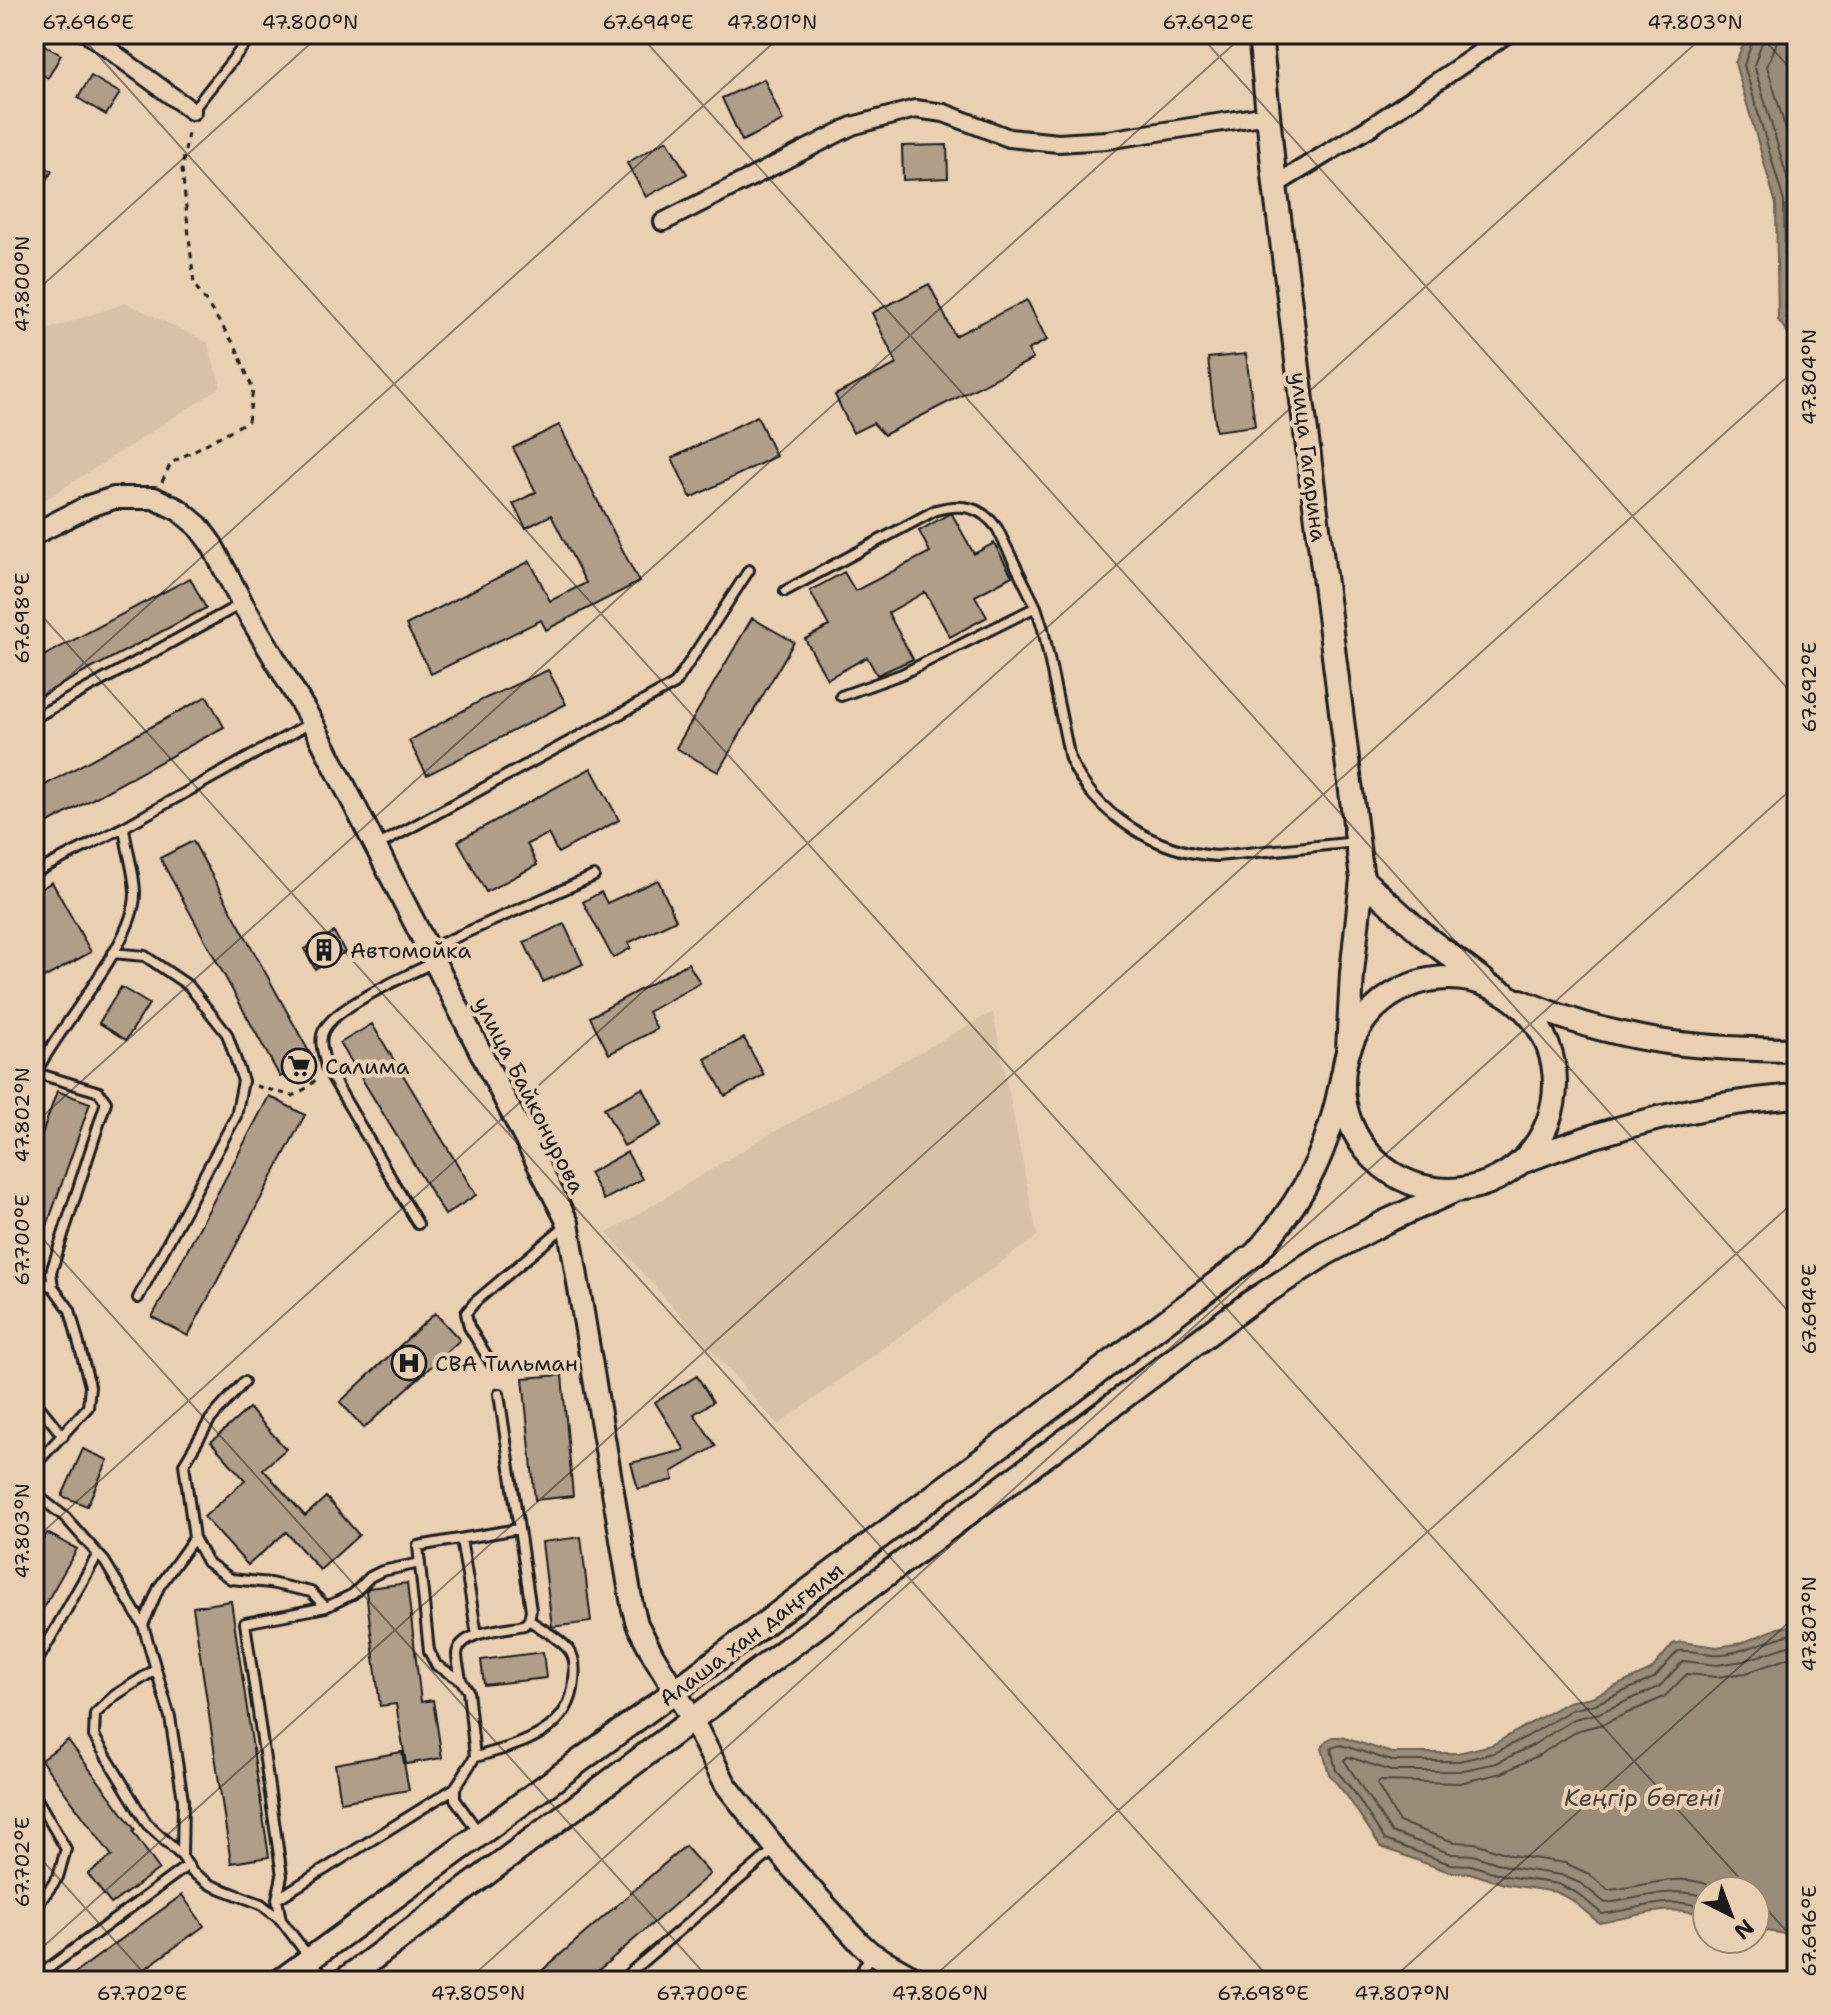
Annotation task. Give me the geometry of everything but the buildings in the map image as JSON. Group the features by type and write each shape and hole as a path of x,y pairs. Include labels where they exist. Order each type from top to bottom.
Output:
{"main road":[{"name":"улица Гагарина","path":"1260,34 1275,185 1362,879 1348,1050"},
{"path":"1362,879 1427,938 1522,1008 1537,1025 1548,1046 1555,1074 1554,1100 1546,1128 1530,1153 1516,1165"},
{"path":"1797,1050 1651,1041 1584,1025 1466,980 1446,978 1421,982 1399,991 1378,1006 1360,1026 1348,1050 1343,1074 1344,1102 1351,1127 1364,1149 1382,1168 1406,1182 1429,1189 1454,1191 1488,1181 1516,1165 1620,1127 1739,1101 1797,1096"},
{"name":"Алаша хан даңғылы","path":"280,1981 675,1691 1255,1254 1283,1221 1327,1144 1343,1074"},
{"name":"Алаша хан даңғылы","path":"343,1981 1248,1304 1325,1254 1385,1222 1454,1191"}],"street":[{"path":"88,34 192,111"},
{"path":"1275,185 1372,126 1507,34"},
{"path":"663,222 852,126 915,109 944,113 1009,138 1058,143 1107,140 1268,115"},
{"path":"34,534 89,506 114,498 154,498"},
{"name":"улица Байконурова","path":"154,498 179,510 198,526 212,545 242,603 312,722 568,1223 632,1605 637,1624 653,1655 692,1719 726,1785 776,1848 871,1953 921,1981"}],"lane":[{"path":"192,111 253,34"},
{"path":"785,591 936,510 970,507 990,518 1036,607 1070,759 1091,796 1120,821 1160,842 1199,855 1217,856 1358,842"},
{"path":"376,847 675,684 749,570"},
{"path":"34,718 242,603"},
{"path":"841,696 902,674 1036,607"},
{"path":"34,873 124,827 312,722"},
{"path":"34,1466 88,1407 90,1386 70,1310 53,1287 51,1272 106,1102 99,1092 35,1074 129,924 135,892 124,827"},
{"path":"418,1224 326,1067 321,1040 324,1030 336,1014 432,956 594,876"},
{"path":"113,953 145,956 189,986 227,1034 243,1081 236,1116 138,1298"},
{"path":"491,1363 469,1327 466,1313 568,1223"},
{"path":"34,1279 53,1287"},
{"path":"244,1382 210,1420 184,1464 194,1538 207,1562 231,1579 311,1592 326,1607"},
{"path":"277,1899 455,1788 475,1757 468,1691 461,1680 457,1653 460,1646 477,1635 524,1625 529,1620 531,1610 499,1394"},
{"path":"34,1400 63,1436"},
{"path":"34,1493 65,1517 98,1554 143,1625 170,1717 183,1800 182,1856"},
{"path":"461,1680 436,1665 429,1651 418,1546 518,1529"},
{"path":"143,1625 159,1587 194,1538"},
{"path":"461,1539 477,1635"},
{"path":"34,1667 98,1554"},
{"path":"281,1920 277,1899 282,1876 245,1623 326,1607 353,1594 370,1577 382,1571 420,1563"},
{"path":"475,1757 522,1744 550,1729 569,1705 574,1665 569,1650 529,1620"},
{"path":"155,1670 114,1696 95,1714 94,1736 147,1824 182,1856 192,1872 211,1885 261,1904 281,1920 327,1981"},
{"path":"455,1788 455,1799 480,1834"},
{"path":"34,1794 66,1849 58,1877 34,1910"},
{"path":"620,1981 776,1848"},
{"path":"34,1979 188,1865"},
{"path":"856,1981 871,1953"}],"path":[{"path":"154,498 171,463 248,421 253,390 236,347 194,284 182,169 192,111"},
{"path":"243,1081 293,1096 310,1086 326,1067"}],"shaded area":[{"path":"126,303 207,342 221,387 34,507 34,334"},
{"path":"993,1012 1037,1236 778,1425 607,1233 766,1136"}],"water":[{"path":"1748,34 1797,34 1797,345 1778,320 1776,204 1735,63"},
{"name":"Кеңгір бөгені","path":"1797,1625 1797,1936 1771,1932 1771,1875 1691,1875 1691,1912 1641,1914 1599,1923 1572,1900 1556,1892 1504,1884 1470,1873 1449,1872 1381,1847 1329,1774 1322,1748 1333,1737 1392,1753 1458,1753 1492,1745 1568,1702 1592,1697 1651,1670 1673,1644 1682,1642 1717,1647 1742,1643 1778,1628"}],"place":[{"name":"Автомойка","path":"324,950"},
{"name":"Салима","path":"299,1066"},
{"name":"СВА Тильман","path":"409,1363"}]}
